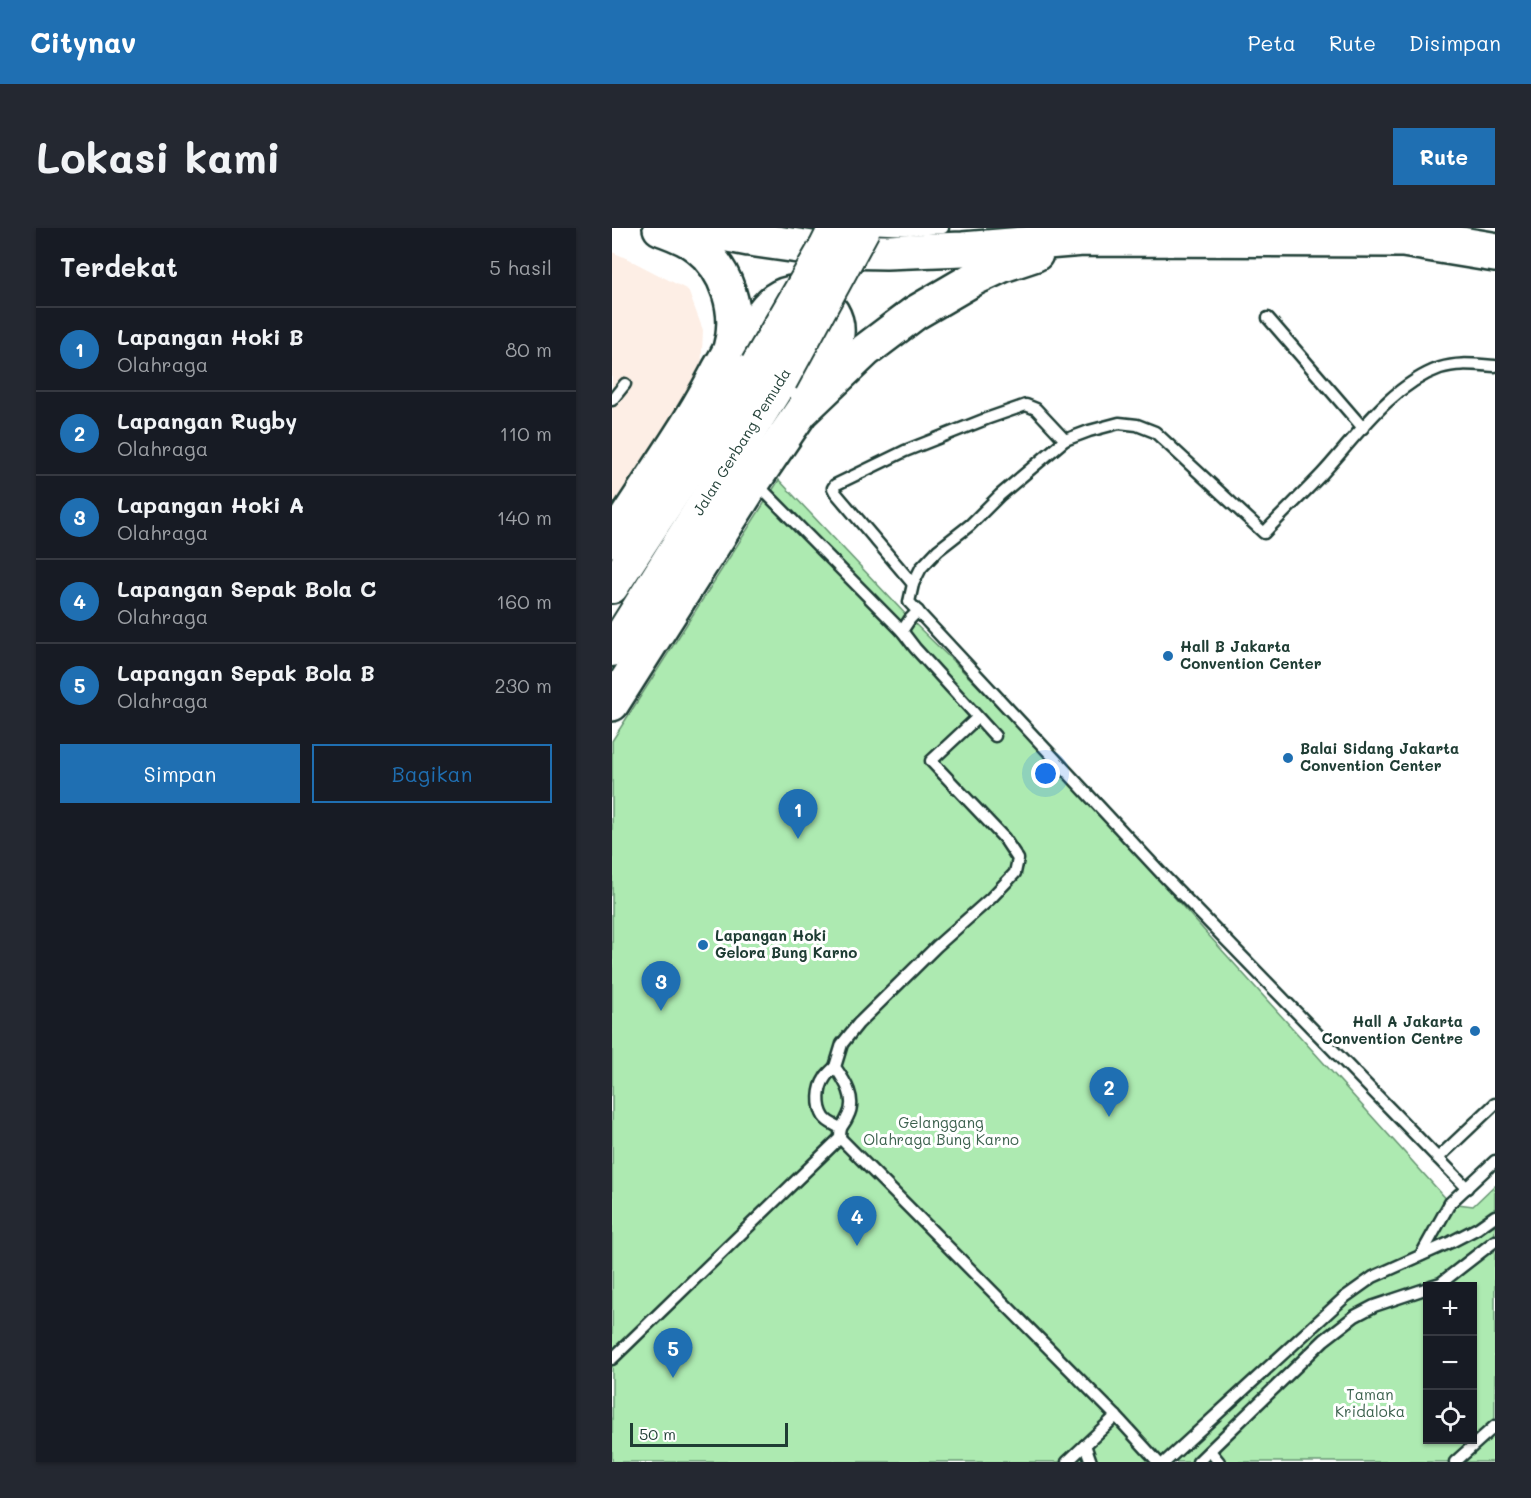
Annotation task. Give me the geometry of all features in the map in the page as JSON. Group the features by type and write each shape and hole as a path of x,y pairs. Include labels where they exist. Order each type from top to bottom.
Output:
{"highway":[{"path":"612,540 700,405 729,351 734,324 731,297 726,282 709,256 684,237 660,228"},
{"path":"692,228 834,251 886,252 963,249 1083,239 1403,240 1495,255"},
{"path":"612,704 754,481 801,412 866,350 915,313 975,278 1003,265 1083,239"},
{"path":"700,405 716,391 755,326 774,302 792,293 813,296 828,307 833,315 837,334 826,359 785,425 778,444"}],"main road":[{"name":"Jalan Gerbang Pemuda","path":"612,650 769,373 835,228"},
{"name":"Jalan Gerbang Pemuda","path":"612,587 769,373 864,228"}],"lane":[{"path":"848,228 910,230 943,228"},
{"path":"1436,228 1495,238"},
{"path":"1268,318 1363,428"},
{"path":"1467,1188 1161,873 909,602 913,584 921,568 938,550 970,525 1000,495 1065,440 1119,423 1137,425 1155,432 1264,533 1396,393 1442,367 1459,364 1495,366"},
{"path":"612,400 625,384"},
{"path":"913,584 835,492 833,488 835,485 905,451 1026,405 1036,409 1065,440"},
{"path":"754,481 902,631 995,736"},
{"path":"902,631 918,611"},
{"path":"977,718 931,761 1004,838 1018,859 1015,873 858,1024 842,1044 835,1066 821,1085 820,1108 824,1116 840,1133 1158,1462"},
{"path":"612,1359 840,1133 849,1116 852,1104 847,1084 835,1066"},
{"path":"1438,1158 1495,1104"},
{"path":"1421,1255 1450,1203 1495,1161"},
{"path":"1165,1462 1345,1297 1373,1278 1478,1228 1495,1216"},
{"path":"1441,1282 1495,1241"},
{"path":"1198,1462 1324,1340 1354,1316 1374,1306 1423,1289"},
{"path":"1067,1462 1116,1416"},
{"path":"1455,1462 1495,1426"},
{"path":"1085,1445 1091,1462"},
{"path":"1210,1451 1219,1462"}],"shaded area":[{"path":"612,252 688,290 703,330 701,374 612,512"}],"green space":[{"name":"Gelanggang Olahraga Bung Karno","path":"779,480 910,619 1056,766 1450,1203 1473,1206 1495,1185 1495,1462 612,1462 612,741"}],"place":[{"name":"Hall B Jakarta Convention Center","path":"1168,656"},
{"name":"Balai Sidang Jakarta Convention Center","path":"1288,758"},
{"name":"Lapangan Hoki B","path":"798,839"},
{"name":"Lapangan Hoki Gelora Bung Karno","path":"703,945"},
{"name":"Lapangan Hoki A","path":"661,1011"},
{"name":"Hall A Jakarta Convention Centre","path":"1475,1031"},
{"name":"Lapangan Rugby","path":"1109,1117"},
{"name":"Lapangan Sepak Bola C","path":"857,1246"},
{"name":"Lapangan Sepak Bola B","path":"673,1378"}],"park label":[{"name":"Taman Kridaloka","path":"1370,1404"}]}
